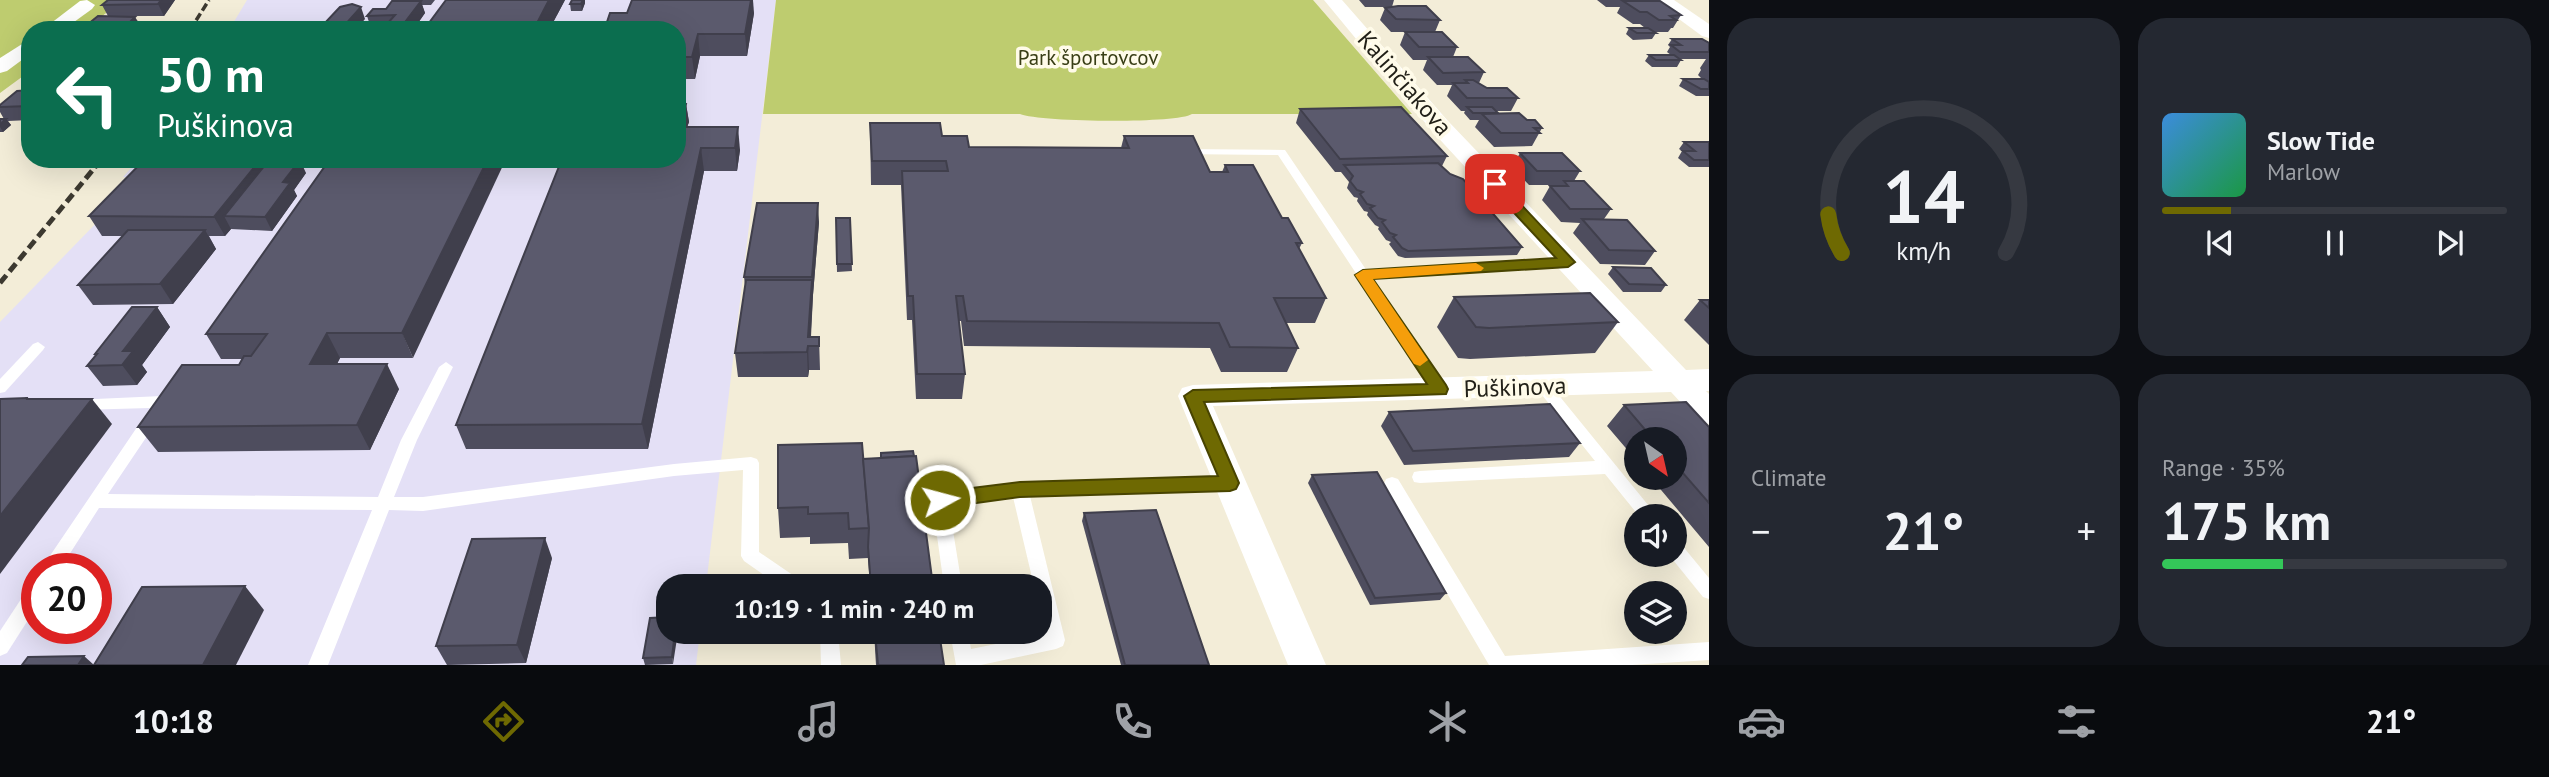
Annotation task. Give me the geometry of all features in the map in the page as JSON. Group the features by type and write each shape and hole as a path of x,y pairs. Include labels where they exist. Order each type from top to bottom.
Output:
{"street":[{"name":"Kalinčiakova","path":"1333,0 1440,125 1709,413"},
{"path":"1662,0 1709,32"},
{"path":"64,21 86,5"},
{"path":"0,67 21,52"},
{"name":"Puškinova","path":"1307,665 1193,396 1709,380"}],"lane":[{"path":"1170,152 1280,152 1440,389"},
{"path":"1363,275 1568,262"},
{"path":"0,388 38,346"},
{"path":"318,665 409,440 446,366"},
{"path":"1543,386 1638,504"},
{"path":"60,553 162,402 68,404"},
{"path":"94,501 423,504 674,470 751,463 750,556 776,574"},
{"path":"1420,477 1609,467"},
{"path":"951,574 940,500 1020,490 1230,483"},
{"path":"1392,484 1499,665 1709,651"},
{"path":"1020,490 1040,574"},
{"path":"1687,564 1709,591"},
{"path":"0,647 21,615"},
{"path":"1052,623 1056,640 1052,641"},
{"path":"830,644 831,665"},
{"path":"961,644 963,660 1037,644"}],"shaded area":[{"path":"247,0 776,0 707,574 656,574 656,644 699,644 696,665 0,665 0,322 139,179 123,177 131,168 686,168 686,21 234,21"}],"green space":[{"path":"0,0 123,0 96,21 21,21 21,78 0,93"},
{"name":"Park športovcov","path":"776,0 1313,0 1412,114 1192,114 1161,119 1107,121 1053,119 1020,114 763,114"}],"building":[{"path":"108,0 161,0 158,4 102,5"},
{"path":"446,0 549,0 538,21 430,21"},
{"path":"572,0 583,0 581,4 570,4"},
{"path":"632,0 751,0 745,34 698,34 692,57 686,57 686,21 607,21 610,13 627,13"},
{"path":"392,1 421,1 406,21 390,21 395,15 367,16 373,9 386,9"},
{"path":"1623,1 1660,1 1681,15 1670,16 1676,20 1659,20"},
{"path":"352,4 361,7 348,21 327,21 340,7"},
{"path":"1426,6 1440,20 1396,19 1385,8"},
{"path":"98,16 135,17 131,21 92,21"},
{"path":"1629,28 1648,28 1656,33 1637,33"},
{"path":"1405,32 1442,32 1457,47 1419,47"},
{"path":"1672,39 1702,39 1709,43 1709,52 1680,52 1671,45 1681,45"},
{"path":"1649,55 1674,55 1681,60 1656,60"},
{"path":"1428,57 1468,57 1484,72 1443,73"},
{"path":"1683,79 1704,79 1709,82 1709,89 1701,89"},
{"path":"1465,80 1473,80 1487,88 1507,88 1518,98 1467,98 1453,83 1468,83"},
{"path":"21,91 21,106 0,107 0,105"},
{"path":"1401,107 1447,156 1340,159 1300,109"},
{"path":"1467,107 1492,107 1498,113 1473,113"},
{"path":"1519,113 1527,120 1535,120 1542,128 1534,128 1540,133 1501,133 1482,114"},
{"path":"870,123 940,123 942,136 967,136 969,147 1129,148 1124,136 1193,136 1210,172 1228,172 1225,165 1253,165 1282,218 1288,218 1302,243 1296,243 1326,298 1274,298 1298,348 1230,347 1219,323 967,321 963,296 956,296 965,374 917,374 913,296 908,296 902,171 948,171 946,161 872,161"},
{"path":"686,127 738,127 735,148 701,148 642,424 456,425 558,168 686,168"},
{"path":"1684,142 1709,142 1709,160 1694,160 1683,151 1695,151"},
{"path":"1520,153 1562,153 1580,171 1537,171"},
{"path":"1438,163 1450,174 1463,179 1522,247 1408,251 1393,237 1396,235 1390,233 1382,222 1385,220 1378,218 1370,208 1374,206 1367,204 1360,194 1363,192 1357,190 1350,181 1353,176 1344,165"},
{"path":"136,168 254,168 214,217 89,216"},
{"path":"263,168 294,168 283,182 290,183 265,217 224,216"},
{"path":"324,168 484,168 402,333 327,333 310,364 387,364 357,425 138,427 182,365 239,365 244,356 251,356 267,334 206,334"},
{"path":"1564,181 1584,181 1611,209 1570,209 1550,186 1568,186"},
{"path":"757,203 818,203 812,277 744,277"},
{"path":"836,218 850,218 852,264 837,264"},
{"path":"1582,219 1627,220 1655,251 1609,250"},
{"path":"128,230 205,230 160,284 78,285"},
{"path":"1613,267 1651,268 1666,285 1629,284"},
{"path":"746,280 812,280 808,337 819,337 819,346 808,346 807,352 735,353"},
{"path":"1590,293 1618,322 1476,327 1454,297"},
{"path":"1700,300 1709,300 1709,308"},
{"path":"132,307 157,307 123,351 133,351 122,365 87,366 95,354"},
{"path":"28,398 26,399 92,399 0,516 0,399"},
{"path":"1686,402 1709,427 1709,503 1687,478 1687,427 1643,427 1624,405"},
{"path":"1550,404 1580,443 1413,451 1389,412"},
{"path":"862,443 869,528 849,529 848,513 808,514 808,507 778,508 778,445"},
{"path":"913,451 914,456 881,458 881,453"},
{"path":"916,456 931,574 870,574 863,459"},
{"path":"1377,472 1446,593 1375,598 1312,475"},
{"path":"1156,510 1209,665 1125,665 1084,513"},
{"path":"545,538 517,645 436,646 472,539"},
{"path":"245,586 203,665 94,665 107,644 112,644 112,636 142,587"},
{"path":"650,618 656,618 656,644 674,644 672,657 643,658"},
{"path":"876,644 941,644 944,665 878,665"},
{"path":"84,656 78,665 22,665 28,657"}],"railway":[{"path":"196,21 209,0"},
{"path":"0,283 94,168"}],"slow traffic":[{"path":"1420,360 1363,275 1476,268"}],"route":[{"path":"940,500 1020,490 1136,484 1230,483 1193,396 1440,389 1363,275 1568,262 1495,184"}]}
